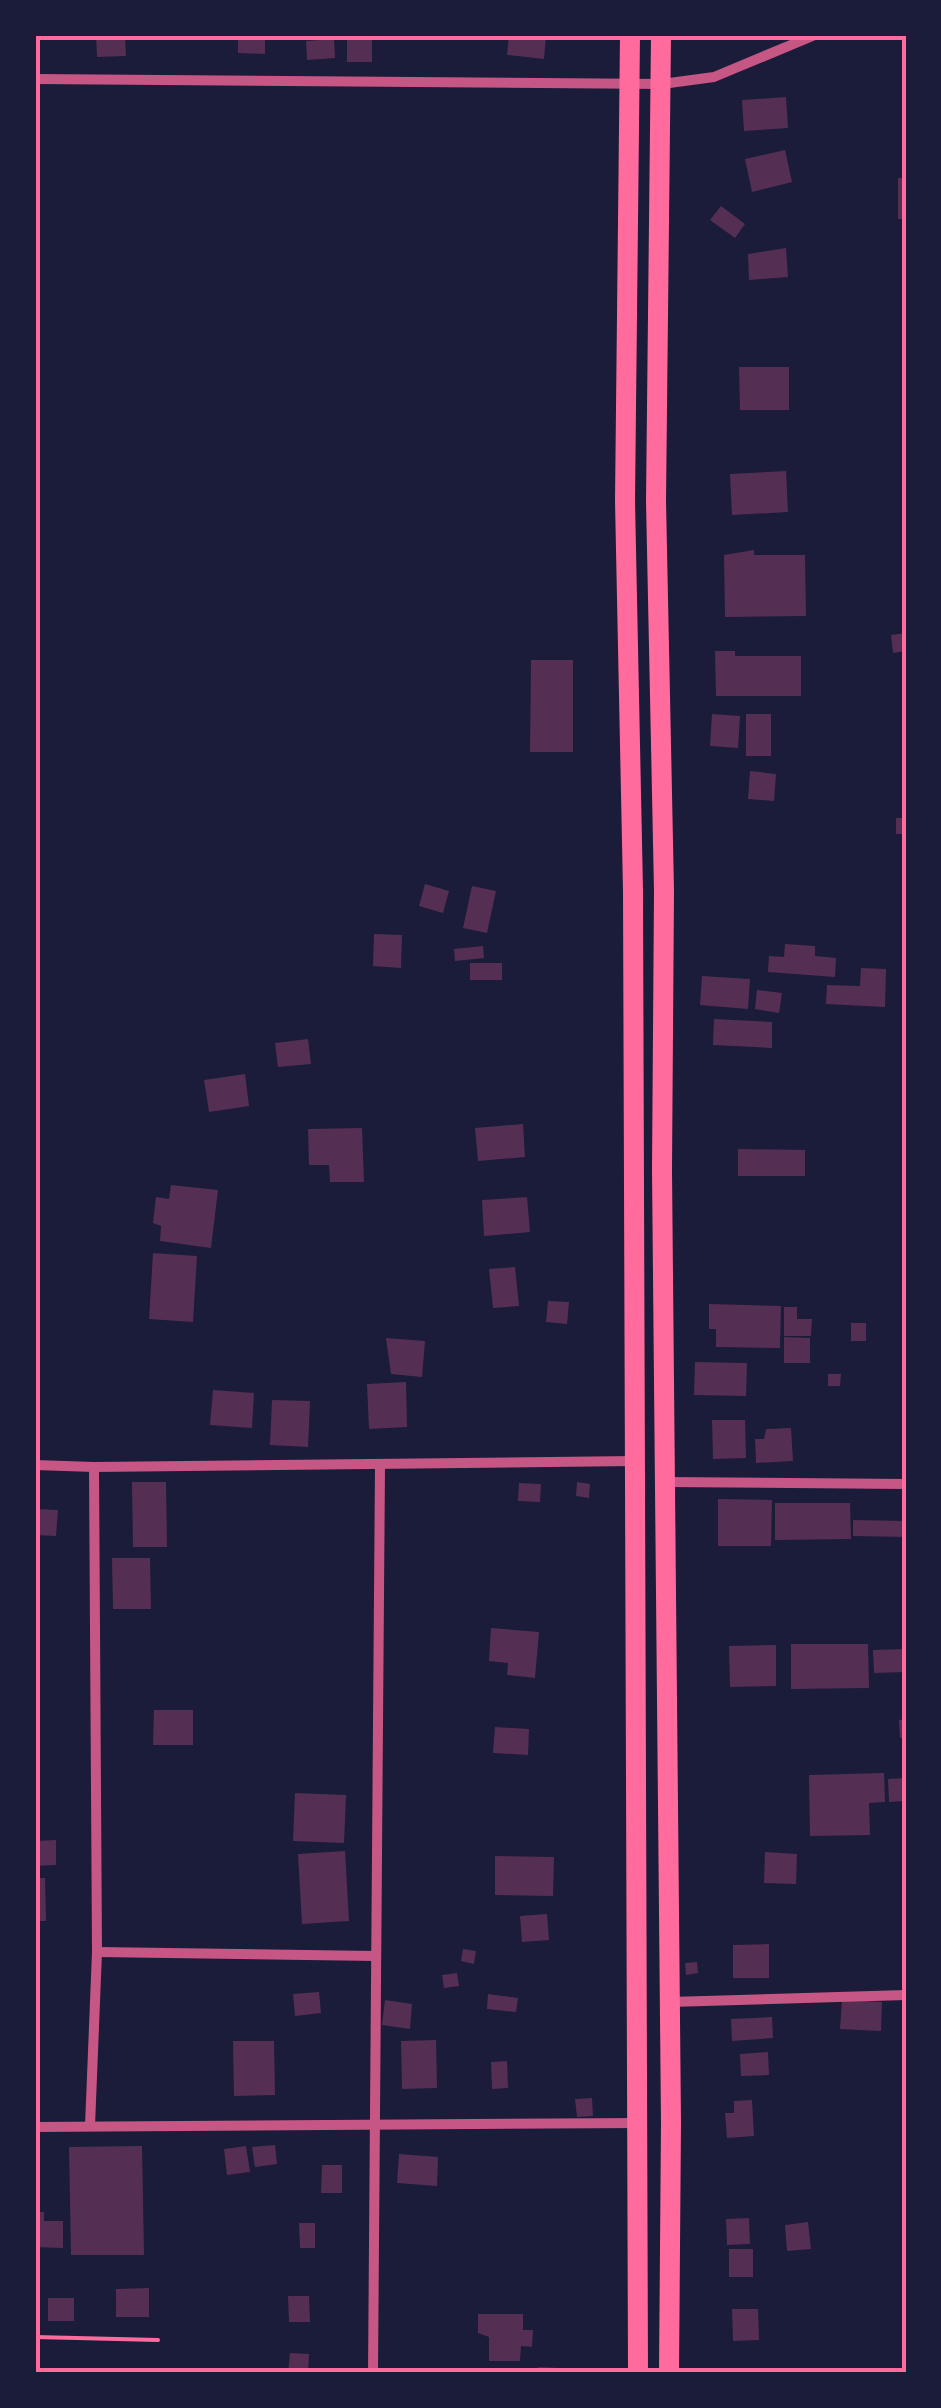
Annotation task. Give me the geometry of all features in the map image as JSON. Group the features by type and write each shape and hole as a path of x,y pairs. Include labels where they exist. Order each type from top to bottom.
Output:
{"highway":[{"path":"630,35 625,501 632,891 640,2123 638,2373"},
{"path":"661,35 656,501 664,891 669,2373"}],"street":[{"path":"35,79 662,84 714,77 815,35"},
{"path":"35,1465 94,1468 634,1461"},
{"path":"374,2373 380,1465"},
{"path":"90,2126 97,1952 94,1468"},
{"path":"665,1482 906,1484"},
{"path":"97,1952 376,1956"},
{"path":"670,2002 906,1995"},
{"path":"35,2127 640,2123"}],"path":[{"path":"35,2337 158,2340"}],"building":[{"path":"96,35 125,35 126,56 97,57"},
{"path":"238,35 265,35 265,54 238,53"},
{"path":"347,35 372,35 372,62 347,62"},
{"path":"509,35 546,35 544,59 507,55"},
{"path":"334,39 335,58 307,60 306,41"},
{"path":"786,97 788,128 744,131 742,100"},
{"path":"785,150 792,182 752,192 745,159"},
{"path":"898,178 906,178 906,219 898,219"},
{"path":"721,206 745,224 735,238 710,220"},
{"path":"786,248 788,277 749,280 748,254"},
{"path":"739,367 789,367 789,410 740,410"},
{"path":"786,471 788,512 732,515 730,474"},
{"path":"754,550 754,555 805,555 806,616 725,617 724,555"},
{"path":"906,633 906,651 893,653 891,635"},
{"path":"715,651 735,651 735,656 801,656 801,696 716,696"},
{"path":"531,660 573,660 573,752 530,752"},
{"path":"712,714 740,716 738,748 710,746"},
{"path":"746,714 771,714 771,756 746,756"},
{"path":"750,771 776,774 774,801 748,799"},
{"path":"896,818 906,818 906,834 896,834"},
{"path":"425,884 449,891 443,913 419,906"},
{"path":"472,886 496,891 487,933 463,928"},
{"path":"374,934 402,935 401,968 373,966"},
{"path":"785,944 815,946 815,956 836,958 835,977 768,972 769,956 784,957"},
{"path":"483,946 484,958 455,961 454,949"},
{"path":"470,963 502,963 502,980 470,980"},
{"path":"861,968 886,969 885,1007 826,1004 827,985 860,986"},
{"path":"702,976 750,979 748,1009 700,1005"},
{"path":"757,990 782,993 779,1013 755,1009"},
{"path":"714,1019 772,1022 772,1048 713,1045"},
{"path":"308,1039 311,1064 278,1067 275,1043"},
{"path":"245,1074 249,1106 209,1112 204,1080"},
{"path":"523,1124 525,1157 478,1161 475,1128"},
{"path":"362,1128 364,1182 330,1182 329,1165 309,1165 308,1129"},
{"path":"738,1149 805,1150 805,1176 738,1176"},
{"path":"171,1185 218,1190 211,1248 160,1241 161,1226 153,1223 156,1197 169,1199"},
{"path":"527,1197 530,1232 484,1236 482,1200"},
{"path":"153,1253 197,1256 193,1322 149,1319"},
{"path":"515,1267 519,1306 493,1308 489,1269"},
{"path":"548,1301 569,1302 567,1324 546,1322"},
{"path":"709,1304 781,1306 780,1348 716,1347 716,1329 709,1329"},
{"path":"784,1307 797,1307 797,1319 812,1319 811,1336 784,1336"},
{"path":"851,1323 866,1323 866,1341 851,1341"},
{"path":"784,1337 810,1338 810,1363 784,1363"},
{"path":"386,1338 425,1341 422,1377 391,1374"},
{"path":"695,1362 747,1363 746,1396 694,1395"},
{"path":"828,1374 841,1374 840,1386 828,1386"},
{"path":"406,1382 407,1427 369,1429 367,1384"},
{"path":"213,1390 254,1393 252,1428 210,1425"},
{"path":"272,1400 310,1401 308,1447 270,1445"},
{"path":"712,1420 745,1420 746,1458 713,1459"},
{"path":"791,1428 793,1461 756,1463 755,1439 764,1439 766,1429"},
{"path":"132,1482 166,1482 167,1547 133,1547"},
{"path":"577,1482 590,1484 589,1498 576,1496"},
{"path":"519,1483 541,1484 540,1502 518,1501"},
{"path":"718,1499 772,1500 771,1546 718,1546"},
{"path":"775,1503 850,1503 851,1539 775,1540"},
{"path":"35,1509 58,1510 56,1536 35,1535"},
{"path":"853,1520 906,1521 906,1537 853,1536"},
{"path":"112,1558 150,1558 151,1609 113,1609"},
{"path":"491,1628 539,1632 535,1678 507,1675 508,1663 489,1661"},
{"path":"791,1644 868,1644 869,1688 791,1689"},
{"path":"776,1645 776,1686 730,1687 729,1646"},
{"path":"906,1649 906,1672 874,1673 873,1650"},
{"path":"154,1710 193,1710 193,1745 153,1745"},
{"path":"906,1719 906,1738 900,1738 899,1720"},
{"path":"495,1727 529,1729 528,1755 493,1753"},
{"path":"884,1773 885,1802 869,1803 870,1835 810,1836 809,1775"},
{"path":"906,1778 906,1801 889,1802 888,1779"},
{"path":"295,1793 346,1795 344,1843 293,1841"},
{"path":"56,1840 56,1865 35,1866 35,1841"},
{"path":"345,1851 349,1921 302,1924 298,1854"},
{"path":"765,1852 797,1854 796,1884 764,1883"},
{"path":"495,1856 554,1857 553,1896 495,1895"},
{"path":"35,1878 45,1878 46,1921 35,1921"},
{"path":"547,1914 549,1940 522,1942 520,1916"},
{"path":"769,1944 769,1978 733,1978 733,1945"},
{"path":"463,1949 476,1951 474,1964 461,1961"},
{"path":"697,1962 698,1973 686,1975 685,1963"},
{"path":"457,1973 459,1986 444,1988 442,1975"},
{"path":"319,1992 321,2013 295,2016 293,1994"},
{"path":"488,1994 518,1998 516,2012 487,2009"},
{"path":"385,2000 412,2004 410,2029 382,2025"},
{"path":"842,2000 882,2002 881,2031 840,2029"},
{"path":"772,2017 773,2038 732,2041 731,2019"},
{"path":"436,2040 437,2088 402,2089 401,2041"},
{"path":"233,2041 274,2041 275,2095 234,2096"},
{"path":"768,2052 769,2075 741,2076 740,2054"},
{"path":"507,2061 508,2088 492,2089 491,2062"},
{"path":"592,2098 593,2116 577,2117 575,2099"},
{"path":"752,2100 754,2136 727,2138 725,2113 734,2113 734,2101"},
{"path":"275,2145 277,2164 255,2167 252,2147"},
{"path":"142,2146 144,2255 71,2255 69,2147"},
{"path":"246,2146 250,2172 227,2175 224,2149"},
{"path":"399,2154 438,2157 437,2186 397,2183"},
{"path":"322,2165 342,2165 342,2193 321,2193"},
{"path":"35,2212 44,2212 44,2221 63,2221 63,2248 35,2247"},
{"path":"749,2218 750,2244 727,2245 726,2219"},
{"path":"808,2222 811,2249 787,2251 785,2225"},
{"path":"299,2223 315,2223 315,2248 300,2248"},
{"path":"729,2249 753,2249 753,2277 729,2277"},
{"path":"149,2288 149,2317 116,2317 116,2289"},
{"path":"288,2296 309,2296 310,2322 289,2322"},
{"path":"48,2298 74,2298 74,2321 48,2321"},
{"path":"732,2309 758,2309 759,2340 733,2341"},
{"path":"478,2314 523,2314 523,2330 533,2330 532,2347 521,2346 520,2361 489,2361 489,2337 478,2333"},
{"path":"290,2353 309,2354 308,2373 288,2373"},
{"path":"538,2367 560,2368 561,2373 540,2373"},
{"path":"436,2369 467,2369 467,2373 436,2373"}]}
